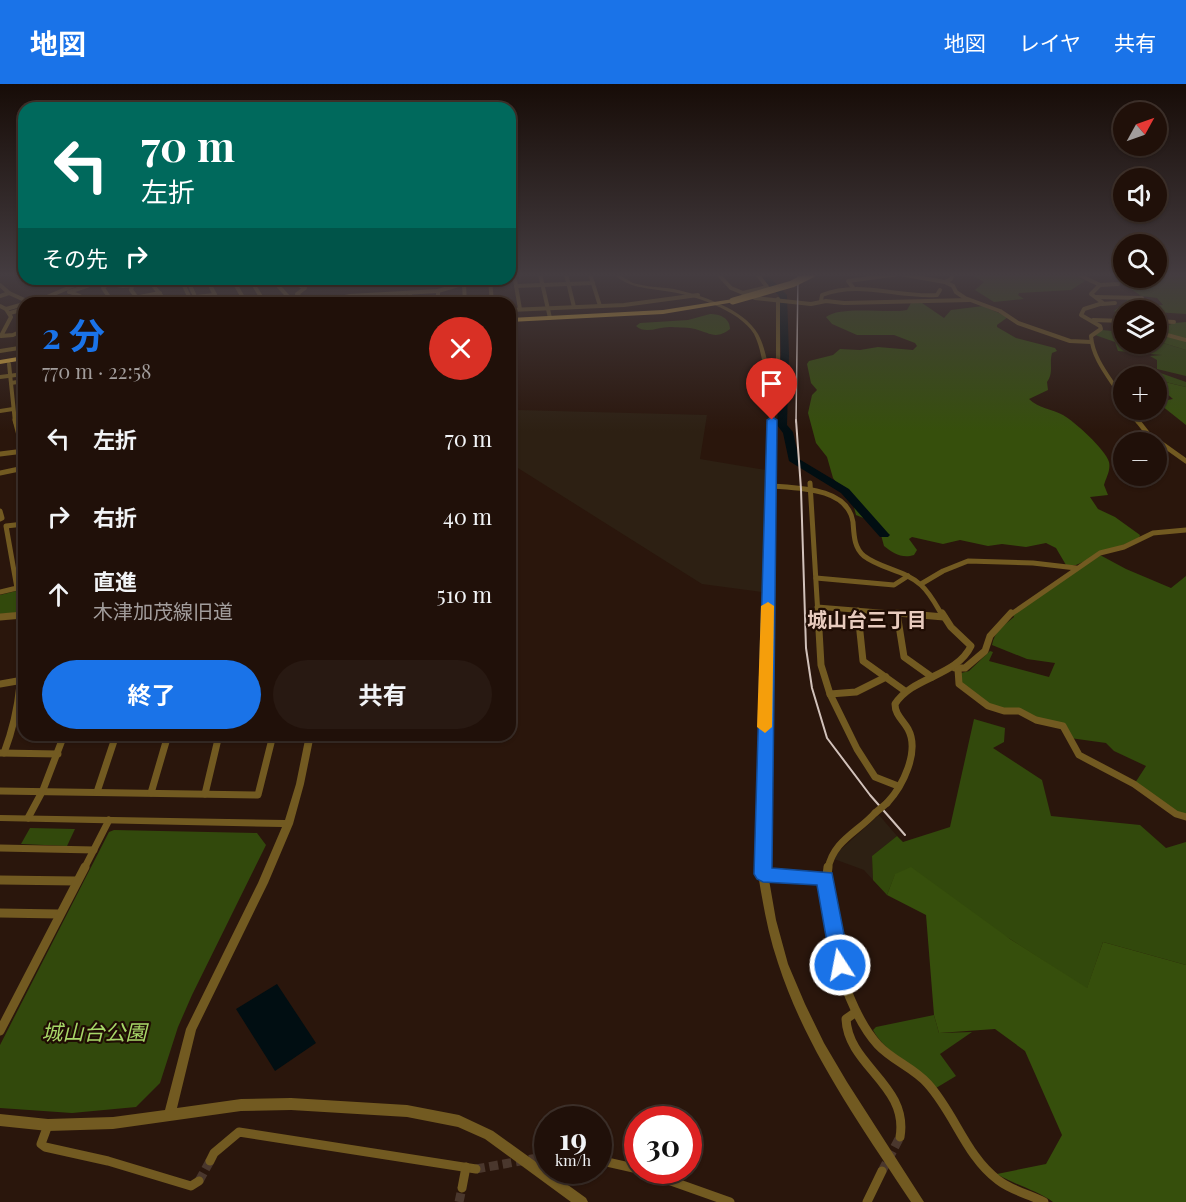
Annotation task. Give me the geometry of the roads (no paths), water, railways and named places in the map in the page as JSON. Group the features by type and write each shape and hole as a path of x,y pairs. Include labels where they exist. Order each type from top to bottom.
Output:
{"highway":[{"path":"0,364 18,361"},
{"path":"0,364 18,361"}],"street":[{"path":"748,326 755,333 766,376 772,420 763,874 774,937 799,1006 843,1087 918,1202"},
{"path":"766,376 778,375 778,326"},
{"path":"1027,326 1070,340 1091,342"},
{"path":"1100,326 1101,329 1091,336 1091,342 1099,361 1113,381"},
{"path":"1,337 18,332"},
{"path":"1167,335 1186,340"},
{"path":"0,351 18,348"},
{"path":"9,364 13,409 18,430"},
{"path":"0,377 18,374"},
{"path":"11,383 18,382"},
{"path":"0,411 13,409"},
{"path":"1137,420 1148,434 1186,461"},
{"path":"0,454 18,452"},
{"path":"0,473 18,469"},
{"path":"772,486 811,486 845,504 851,512 856,545 864,555 921,584 944,617 971,646 969,652 955,668"},
{"path":"811,486 821,665 830,694 857,748 875,777 898,786"},
{"path":"0,510 2,518 0,519"},
{"path":"0,592 17,588 6,526 18,525"},
{"path":"1044,1202 1013,1190 991,1174 929,1084 877,1044 856,1012 840,965 825,878 831,853 894,797 913,751 909,732 895,710 895,704 905,691 955,668 965,668 985,651 990,636 1015,609 1103,552 1124,547 1153,533 1186,530"},
{"path":"921,584 943,571 968,561 1033,562 1077,568"},
{"path":"816,578 894,585 908,576"},
{"path":"817,607 944,617"},
{"path":"858,610 864,661 905,691"},
{"path":"897,613 904,657 932,677"},
{"path":"0,617 18,615"},
{"path":"955,668 959,684 978,700 995,709 1019,711 1036,720 1063,726 1079,755 1134,784 1176,814 1186,817"},
{"path":"830,694 856,692 886,677"},
{"path":"0,684 18,681"},
{"path":"18,718 2,753 58,754"},
{"path":"28,818 43,790 62,741"},
{"path":"97,792 114,741"},
{"path":"151,793 166,741"},
{"path":"205,794 218,741"},
{"path":"0,791 258,795 272,741"},
{"path":"170,1114 191,1029 263,883 288,824 300,784 309,741"},
{"path":"0,818 288,824"},
{"path":"0,1031 109,820"},
{"path":"0,848 93,850"},
{"path":"763,874 825,878"},
{"path":"0,880 76,881"},
{"path":"0,913 59,914"},
{"path":"856,1012 846,1019 846,1028 863,1057 900,1108 904,1125 900,1137"},
{"path":"0,1120 48,1125 113,1123 241,1105 291,1104 407,1112 459,1121 489,1135 582,1202"},
{"path":"48,1125 41,1144 45,1147 108,1161 191,1186 199,1181"},
{"path":"210,1161 214,1153 240,1132 471,1168 462,1188"},
{"path":"867,1202 882,1171"},
{"path":"679,1184 730,1202"}],"waterway":[{"path":"784,326 782,425 788,432 794,461 845,491 884,535"}],"tunnel":[{"path":"882,1171 900,1137"},
{"path":"476,1169 534,1159"},
{"path":"199,1181 210,1161"},
{"path":"459,1202 462,1188"}],"railway":[{"path":"796,420 797,326"},
{"path":"796,420 801,489 806,648 812,688 827,738 870,795 905,835"}],"district":[{"name":"城山台三丁目","path":"867,620"}],"park label":[{"name":"城山台公園","path":"94,1033"}]}
